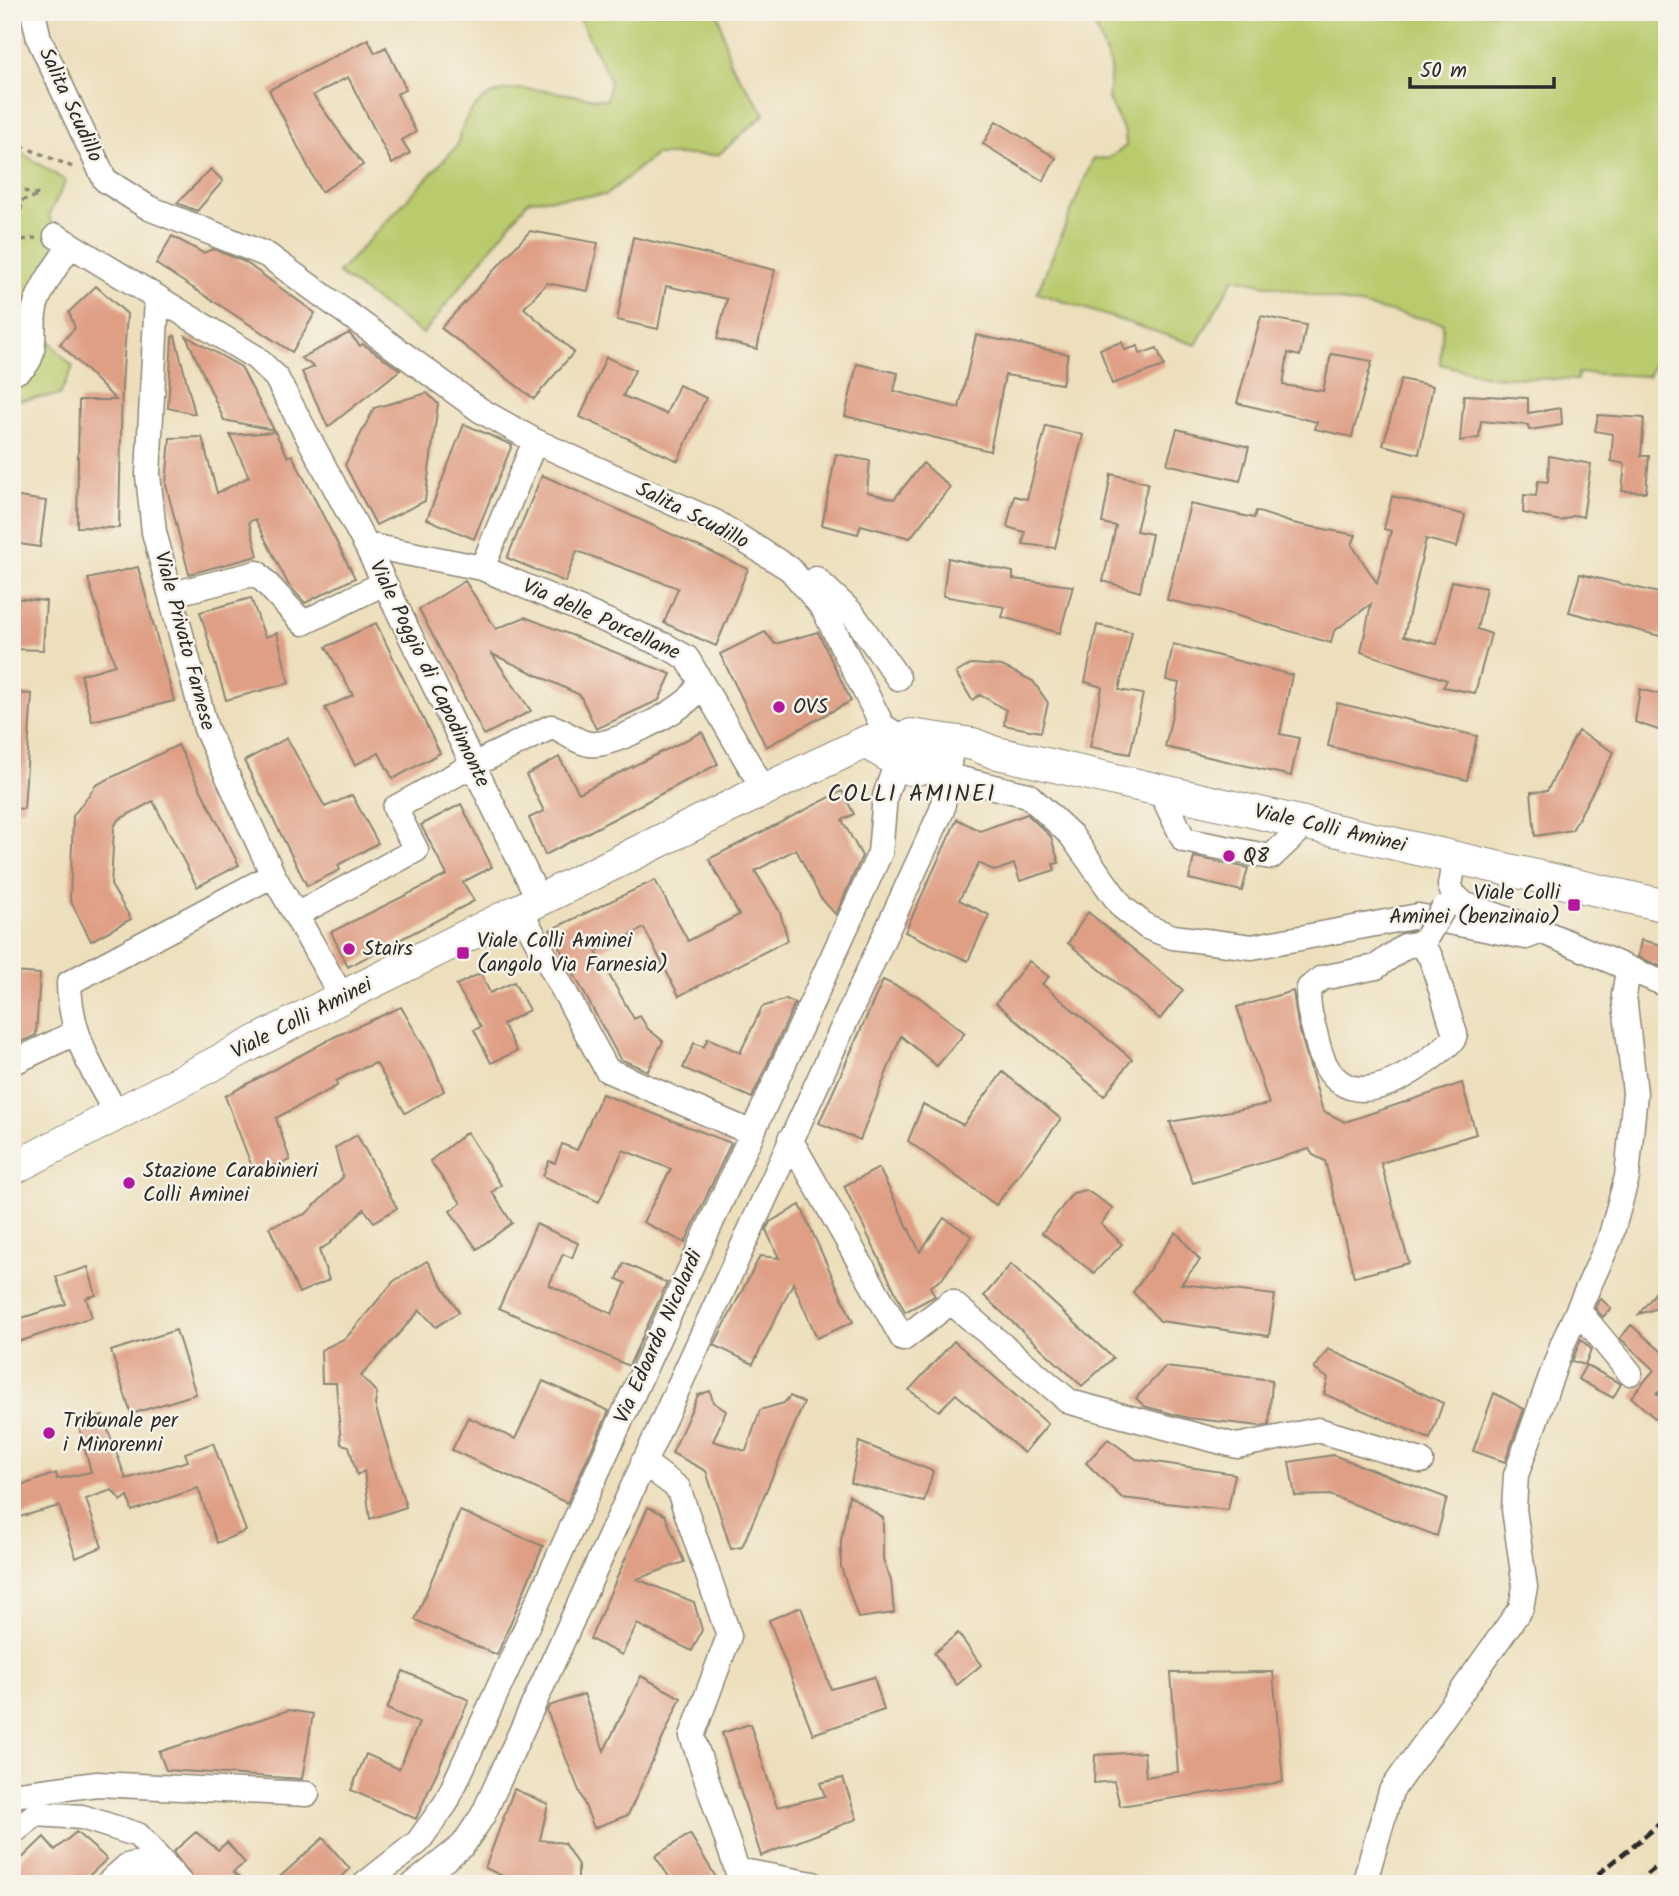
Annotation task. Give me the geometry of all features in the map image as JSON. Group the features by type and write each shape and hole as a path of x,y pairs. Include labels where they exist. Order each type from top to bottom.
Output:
{"main road":[{"name":"Viale Colli Aminei","path":"12,1169 342,997 764,790 858,745 877,739 923,757 973,744 993,752 1667,906"}],"street":[{"name":"Salita Scudillo","path":"33,12 39,39 105,180 149,208 267,255 480,410 535,441 715,522 790,569 823,608 882,725 923,757"},
{"path":"12,373 20,371 34,351 35,305 64,241 185,314 155,334"},
{"name":"Viale Privato Farnese","path":"157,297 148,475 154,532 206,729 273,875 342,997"},
{"name":"Viale Poggio di Capodimonte","path":"185,314 256,357 276,377 366,545 473,765 529,905 607,1070 752,1133"},
{"path":"482,568 535,441"},
{"name":"Via delle Porcellane","path":"366,545 482,568 666,646 687,658 764,790"},
{"path":"790,569 810,574 852,613 898,678"},
{"path":"172,594 257,573 303,623 384,583"},
{"path":"296,915 416,850 395,808 473,765 551,727 559,728 575,740 592,744 610,743 686,702 700,683"},
{"path":"923,757 1028,795 1037,801 1071,835 1122,907 1147,927 1172,937 1252,947 1418,916 1526,937 1541,930"},
{"name":"Via Edoardo Nicolardi","path":"365,1884 418,1842 446,1803 880,853 885,796 923,757 942,810 483,1815 444,1874 414,1884"},
{"path":"1160,790 1184,840 1271,857 1307,824"},
{"path":"1424,940 1455,1034 1453,1040 1393,1084 1375,1090 1348,1085 1325,1065 1307,1000 1309,988 1322,978 1376,967 1405,946 1424,940 1448,902 1455,857"},
{"path":"117,1114 75,1033 70,1012 69,983 273,875"},
{"path":"1448,902 1541,930 1628,971 1667,985"},
{"path":"1364,1884 1391,1791 1521,1608 1525,1587 1513,1491 1558,1356 1610,1239 1627,1177 1635,1093 1624,995 1628,971"},
{"path":"12,1063 75,1033"},
{"path":"790,1139 903,1339 951,1302 1070,1402 1237,1446 1318,1430 1421,1461"},
{"path":"1578,1310 1630,1373"},
{"path":"643,1462 678,1489 729,1636 692,1736 737,1870 813,1884"},
{"path":"12,1795 97,1784 307,1794"},
{"path":"12,1833 36,1814 82,1817 138,1835 181,1884"},
{"path":"418,1842 444,1874"},
{"path":"107,1884 127,1866 135,1864 153,1884"}],"path":[{"name":"Salita Scudillo","path":"12,142 105,180"},
{"path":"12,176 20,190 40,195 12,203"},
{"path":"17,240 22,201"},
{"path":"1656,1392 1667,1400"}],"green space":[{"path":"576,12 718,12 730,63 765,114 718,155 655,155 606,195 529,200 423,334 338,273 457,146 466,120 479,103 496,93 516,89 607,100 610,80"},
{"path":"1089,12 1667,12 1667,338 1648,376 1578,373 1577,380 1487,376 1440,364 1443,323 1234,278 1196,345 1037,293 1093,159 1109,158 1126,146 1125,133 1108,99 1111,67"},
{"path":"12,147 66,181 49,214 63,265 46,297 40,319 49,339 73,367 60,395 12,401"}],"building":[{"path":"368,39 375,53 386,47 406,89 397,94 416,132 402,140 410,153 392,164 348,77 313,95 363,165 321,192 269,90"},
{"path":"996,121 1056,158 1043,181 983,144"},
{"path":"211,169 223,181 197,211 177,203"},
{"path":"530,231 598,243 588,291 547,283 524,308 574,352 534,399 441,328"},
{"path":"172,236 203,253 213,249 245,262 315,313 292,352 156,264"},
{"path":"633,237 775,270 757,349 717,339 727,299 666,286 658,329 617,320"},
{"path":"96,286 127,314 122,385 119,528 77,527 79,400 116,400 60,344 75,328 69,312"},
{"path":"1261,316 1306,325 1300,356 1288,353 1283,385 1323,391 1331,354 1372,361 1352,437 1315,429 1317,422 1237,403"},
{"path":"349,333 360,346 363,344 400,370 328,427 302,372 314,367 301,358"},
{"path":"976,335 1068,354 1062,384 1005,375 990,451 845,416 857,364 898,373 894,391 959,408"},
{"path":"175,336 195,414 168,408 172,337"},
{"path":"186,336 241,367 274,430 224,420"},
{"path":"1122,342 1125,350 1138,346 1140,354 1157,348 1164,366 1112,384 1100,349"},
{"path":"606,357 635,370 623,396 666,414 679,385 706,398 678,461 580,417"},
{"path":"1401,379 1433,386 1419,454 1383,445"},
{"path":"427,393 438,404 425,501 376,525 345,465 374,408"},
{"path":"1464,395 1528,398 1528,413 1561,408 1562,425 1529,430 1528,425 1481,421 1479,438 1460,441"},
{"path":"1598,415 1644,418 1641,456 1649,456 1646,492 1622,491 1625,464 1611,461 1613,434 1595,431"},
{"path":"464,424 512,445 474,539 427,519"},
{"path":"1046,426 1083,435 1055,548 1023,544 1025,532 1007,527 1014,496 1027,499"},
{"path":"1177,429 1249,447 1240,481 1167,464"},
{"path":"275,432 288,457 292,455 355,578 305,603 288,584 255,519 249,522 258,556 189,574 166,485 170,438 202,437 217,493 249,477 230,435"},
{"path":"836,454 870,461 867,492 894,499 923,463 950,487 910,538 861,525 858,534 822,525"},
{"path":"1549,456 1591,464 1583,517 1575,515 1561,521 1523,513 1524,495 1536,496 1538,481 1548,482"},
{"path":"1111,474 1148,483 1136,531 1152,534 1140,592 1103,581 1116,526 1102,523"},
{"path":"542,475 748,569 716,646 664,623 678,588 577,551 565,582 507,558"},
{"path":"12,496 46,501 40,547 12,543"},
{"path":"1392,496 1465,515 1457,547 1426,539 1404,636 1437,644 1452,581 1486,588 1477,629 1491,634 1475,693 1443,687 1447,680 1361,652 1371,604 1334,631 1331,643 1231,614 1167,600 1190,504 1254,518 1256,511 1292,523 1356,535 1352,545 1377,583 1391,531 1384,529"},
{"path":"948,558 1013,572 1013,579 1073,586 1060,633 1002,617 1005,607 943,596"},
{"path":"138,567 174,701 92,721 81,675 115,665 88,579"},
{"path":"1580,574 1667,595 1667,638 1569,612"},
{"path":"465,581 496,629 525,617 671,674 659,700 596,729 580,695 492,654 531,711 484,735 419,609"},
{"path":"12,598 46,601 43,650 12,649"},
{"path":"251,598 265,637 277,633 289,683 226,700 200,612"},
{"path":"376,623 440,753 393,779 379,753 355,765 325,708 353,695 326,647"},
{"path":"1097,625 1132,632 1119,690 1143,694 1130,754 1090,747 1102,687 1085,682"},
{"path":"765,632 775,644 818,632 851,701 766,747 720,654"},
{"path":"1173,644 1292,675 1280,734 1299,738 1291,776 1165,747 1179,683 1166,680"},
{"path":"971,664 1002,666 1033,681 1048,703 1041,732 1004,725 1006,710 980,695 972,700 956,673"},
{"path":"1640,689 1667,696 1667,733 1635,722"},
{"path":"12,693 32,694 24,809 12,808"},
{"path":"1337,703 1477,736 1467,780 1328,746"},
{"path":"1578,731 1614,752 1572,830 1535,836 1531,792 1547,791"},
{"path":"702,732 718,764 545,855 529,818 544,811 526,775 559,757 579,793"},
{"path":"287,738 325,807 352,795 378,843 338,865 340,870 307,886 244,761"},
{"path":"178,745 239,865 197,887 153,801 118,820 114,827 111,885 131,919 91,941 70,900 73,816 96,785"},
{"path":"842,791 854,814 842,820 862,856 836,915 820,897 796,849 755,871 780,912 788,940 679,996 644,928 596,952 634,1019 640,1016 648,1029 663,1041 648,1071 620,1059 550,930 655,880 688,941 739,915 709,859"},
{"path":"461,804 492,867 463,882 474,901 348,967 331,932 447,875 421,825"},
{"path":"1027,814 1051,837 1059,863 1053,864 1055,870 1020,881 1014,864 995,871 979,863 959,900 989,915 968,961 905,932 957,819 980,831"},
{"path":"1194,857 1248,868 1242,891 1189,879"},
{"path":"1088,912 1183,990 1160,1019 1068,943"},
{"path":"1641,940 1667,946 1667,969 1638,957"},
{"path":"1029,961 1049,977 1042,984 1132,1059 1104,1096 996,1003"},
{"path":"12,972 40,974 36,1035 12,1046"},
{"path":"481,973 490,993 514,982 529,1010 503,1024 517,1051 491,1063 474,1030 481,1027 456,985"},
{"path":"883,980 919,997 965,1033 937,1066 901,1036 860,1140 819,1123"},
{"path":"1293,991 1298,1025 1323,1111 1345,1122 1462,1083 1476,1134 1381,1163 1409,1263 1354,1277 1325,1161 1313,1155 1309,1149 1193,1183 1170,1122 1269,1104 1237,1007"},
{"path":"786,999 795,1003 752,1098 683,1068 694,1043 704,1047 708,1038 740,1053 762,1007"},
{"path":"401,1007 431,1059 444,1091 405,1113 376,1063 353,1072 336,1081 337,1086 276,1118 290,1160 254,1172 225,1096 336,1036"},
{"path":"1003,1072 1061,1119 996,1205 908,1141 923,1104 963,1125"},
{"path":"602,1094 731,1143 685,1243 643,1222 671,1169 623,1150 599,1202 543,1176 549,1161 555,1163 562,1144 577,1150"},
{"path":"467,1132 501,1185 492,1192 512,1223 477,1249 450,1211 461,1203 430,1161"},
{"path":"357,1135 397,1208 374,1222 364,1209 329,1244 319,1250 329,1280 299,1293 269,1227 306,1214 343,1177 335,1148"},
{"path":"879,1168 920,1252 944,1218 972,1236 942,1279 930,1287 935,1296 905,1312 844,1186"},
{"path":"1086,1190 1113,1208 1101,1224 1122,1244 1094,1273 1042,1233 1073,1193"},
{"path":"800,1205 853,1322 817,1338 793,1283 753,1364 714,1345 760,1256 779,1258 766,1230 770,1222"},
{"path":"536,1224 578,1243 572,1258 563,1254 549,1285 612,1314 626,1283 617,1279 624,1263 667,1283 629,1366 499,1308"},
{"path":"1176,1232 1200,1260 1181,1284 1275,1295 1269,1336 1160,1321 1133,1292"},
{"path":"427,1261 459,1312 436,1327 420,1310 361,1376 377,1393 375,1405 406,1507 370,1519 364,1471 357,1475 349,1446 341,1444 336,1383 322,1383 321,1350 346,1338 394,1281"},
{"path":"1011,1264 1113,1358 1082,1386 984,1296"},
{"path":"88,1267 96,1295 86,1298 92,1317 12,1344 12,1321 66,1304 56,1277"},
{"path":"1667,1278 1667,1305 1639,1314"},
{"path":"1600,1298 1611,1308 1603,1317 1595,1308"},
{"path":"1631,1325 1667,1356 1667,1429 1631,1397 1654,1370 1620,1338"},
{"path":"176,1330 196,1394 131,1414 111,1351"},
{"path":"1581,1339 1591,1349 1585,1365 1572,1361"},
{"path":"954,1341 1048,1424 1024,1453 956,1394 939,1411 909,1390"},
{"path":"1328,1349 1443,1403 1430,1439 1324,1394 1328,1378 1314,1369"},
{"path":"1586,1365 1621,1384 1613,1398 1578,1379"},
{"path":"1165,1367 1272,1380 1269,1425 1188,1418 1144,1406 1136,1398"},
{"path":"543,1381 609,1411 567,1503 452,1450 468,1417 515,1439"},
{"path":"710,1391 713,1402 726,1411 713,1441 746,1451 760,1410 784,1403 790,1396 804,1403 742,1547 731,1549 706,1471 672,1453 698,1395"},
{"path":"1494,1393 1524,1409 1505,1462 1473,1451"},
{"path":"103,1416 126,1479 188,1461 185,1453 213,1443 246,1531 217,1543 198,1488 132,1511 128,1496 121,1501 112,1490 86,1499 102,1547 76,1558 59,1506 12,1519 12,1489 56,1473 57,1479 91,1472 78,1423"},
{"path":"1108,1439 1136,1459 1235,1474 1228,1510 1122,1498 1086,1463"},
{"path":"859,1442 933,1471 924,1502 851,1483"},
{"path":"1333,1455 1447,1498 1437,1536 1330,1495 1295,1496 1289,1462"},
{"path":"849,1495 883,1518 883,1559 891,1581 894,1613 858,1618 841,1567 841,1541"},
{"path":"648,1507 665,1515 684,1562 637,1579 694,1602 702,1630 692,1651 637,1624 622,1655 590,1639"},
{"path":"460,1511 543,1546 497,1655 415,1620"},
{"path":"801,1607 831,1689 874,1677 884,1710 813,1734 769,1620"},
{"path":"958,1633 981,1665 957,1685 934,1653"},
{"path":"403,1671 469,1700 416,1819 351,1790 366,1754 399,1769 419,1723 387,1709"},
{"path":"1273,1672 1283,1782 1120,1806 1114,1781 1094,1783 1095,1755 1144,1752 1146,1777 1178,1772 1171,1673"},
{"path":"641,1676 681,1698 628,1815 594,1828 547,1711 549,1706 584,1694 604,1751"},
{"path":"289,1710 313,1714 302,1779 166,1770 159,1752"},
{"path":"750,1724 777,1807 825,1796 820,1783 843,1778 857,1819 761,1856 722,1733"},
{"path":"514,1789 548,1804 540,1840 564,1843 578,1865 578,1884 520,1884 485,1868"},
{"path":"76,1832 107,1859 80,1884 12,1884 12,1868 44,1837 55,1850"},
{"path":"196,1832 218,1850 227,1842 245,1863 233,1872 246,1884 196,1883 173,1852"},
{"path":"690,1834 720,1884 674,1884 655,1856"},
{"path":"323,1838 350,1869 333,1884 272,1884"}],"railway":[{"path":"1586,1884 1667,1818"},
{"path":"1635,1884 1667,1858"}],"place":[{"name":"OVS","path":"779,707"},
{"name":"Q8","path":"1229,856"},
{"name":"Viale Colli Aminei (benzinaio)","path":"1574,905"},
{"name":"Stairs","path":"349,949"},
{"name":"Viale Colli Aminei (angolo Via Farnesia)","path":"463,953"},
{"name":"Stazione Carabinieri Colli Aminei","path":"129,1183"},
{"name":"Tribunale per i Minorenni","path":"49,1433"}],"district":[{"name":"COLLI AMINEI","path":"912,795"}]}
